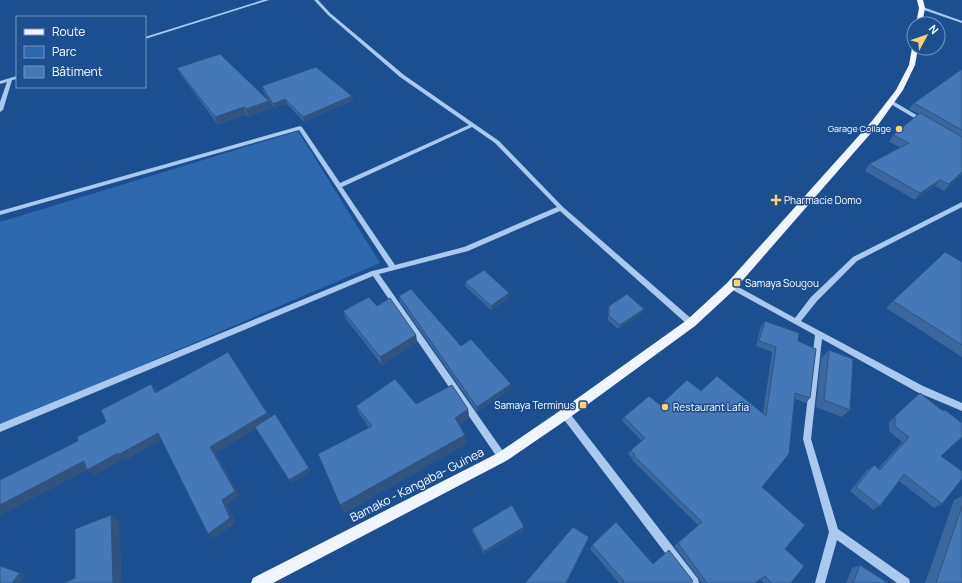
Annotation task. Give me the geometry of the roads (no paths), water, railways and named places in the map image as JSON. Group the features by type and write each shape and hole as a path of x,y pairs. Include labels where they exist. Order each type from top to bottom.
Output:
{"main road":[{"path":"920,0 922,8 920,16"},
{"path":"691,323 731,286 875,123 899,90 912,64 914,56"},
{"name":"Bamako - Kangaba- Guinea","path":"258,583 502,456 565,414 691,323"}],"street":[{"path":"146,38 268,0"},
{"path":"316,0 329,14 379,58 402,76 497,142 561,208 691,323"},
{"path":"922,8 962,22"},
{"path":"0,83 16,78"},
{"path":"0,110 10,80"},
{"path":"890,102 930,124"},
{"path":"338,186 473,125"},
{"path":"0,213 300,128 393,268"},
{"path":"797,321 814,299 855,258 962,204"},
{"path":"0,428 374,273 466,248 561,208"},
{"path":"374,273 502,456"},
{"path":"731,286 920,389 962,407"},
{"path":"819,334 807,439 834,532 820,583"},
{"path":"565,414 694,583"},
{"path":"834,532 905,583"}],"place":[{"name":"Garage Collage","path":"899,129"},
{"name":"Pharmacie Domo","path":"776,200"},
{"name":"Samaya Sougou","path":"737,283"},
{"name":"Samaya Terminus","path":"583,405"},
{"name":"Restaurant Lafia","path":"665,407"}]}
